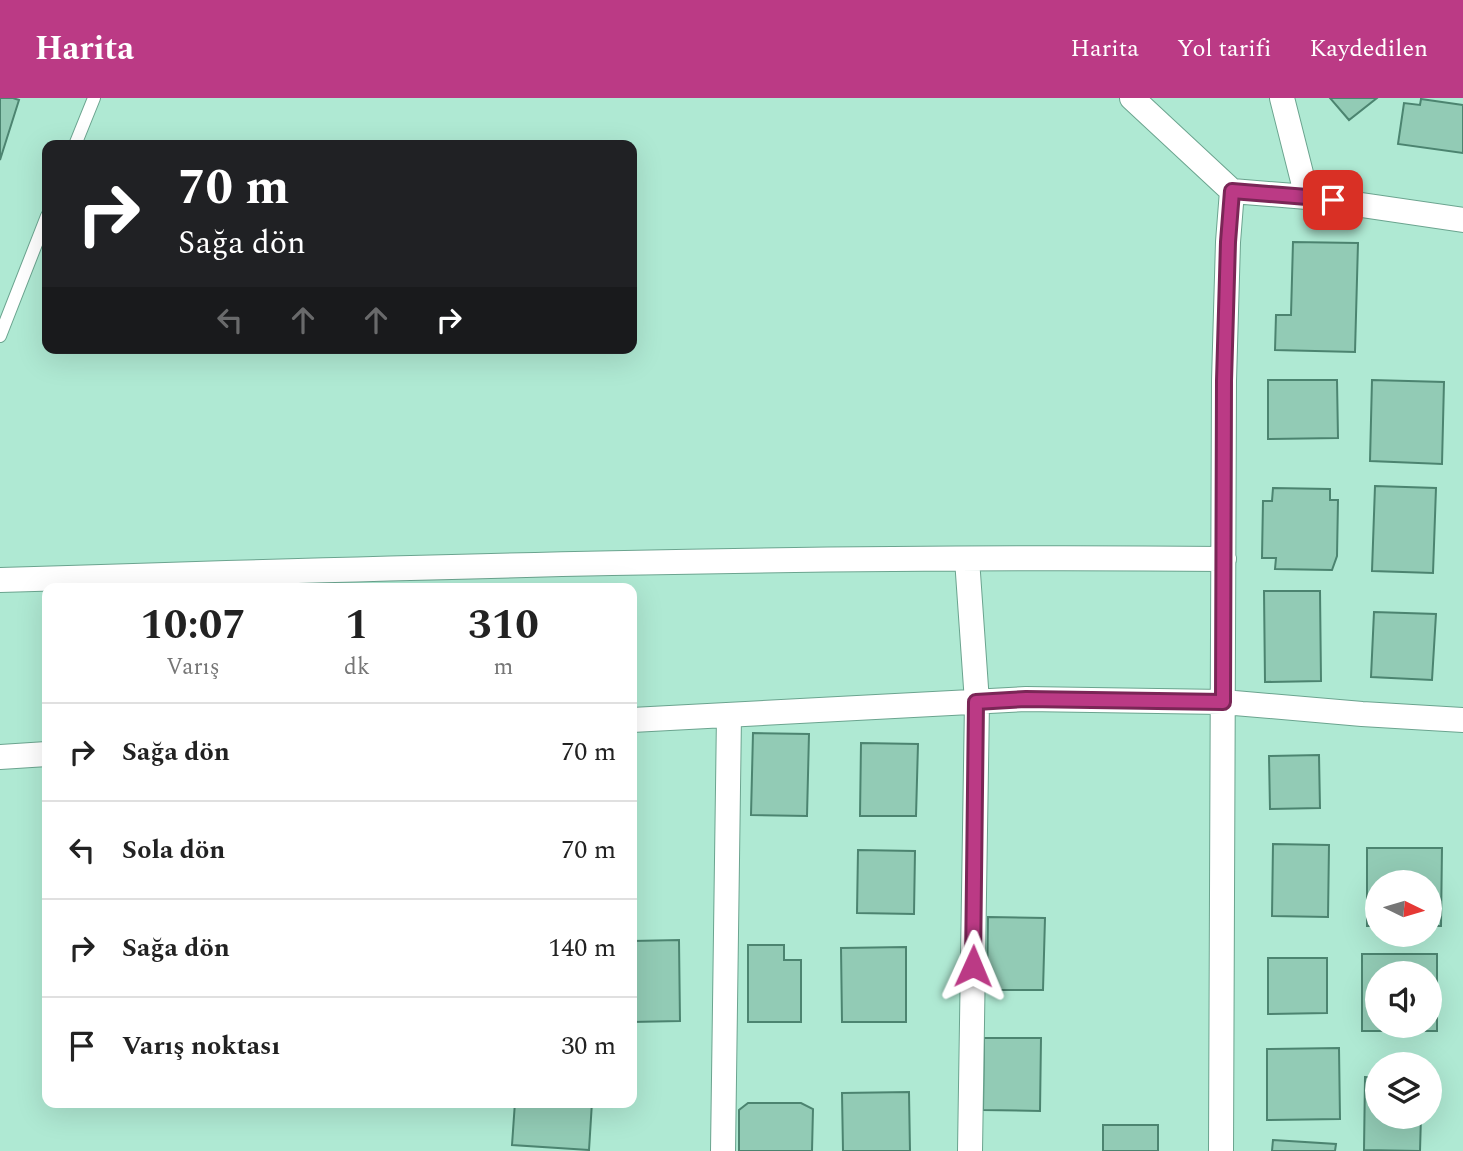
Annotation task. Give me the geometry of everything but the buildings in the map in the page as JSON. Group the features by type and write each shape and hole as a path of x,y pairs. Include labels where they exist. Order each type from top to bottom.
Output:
{"street":[{"path":"1132,98 1232,191 1307,197 1463,220"},
{"path":"1282,98 1307,197"},
{"path":"1221,1151 1224,381 1232,191"},
{"path":"967,559 976,702 970,1151"},
{"path":"0,580 521,564 1224,559"},
{"path":"637,720 1026,699 1223,702 1463,720"},
{"path":"723,1151 729,715"},
{"path":"0,757 42,754"}],"lane":[{"path":"77,140 94,98"},
{"path":"0,335 42,229"}],"route":[{"path":"973,966 976,702 1026,699 1223,702 1224,381 1232,191 1333,200"}]}
